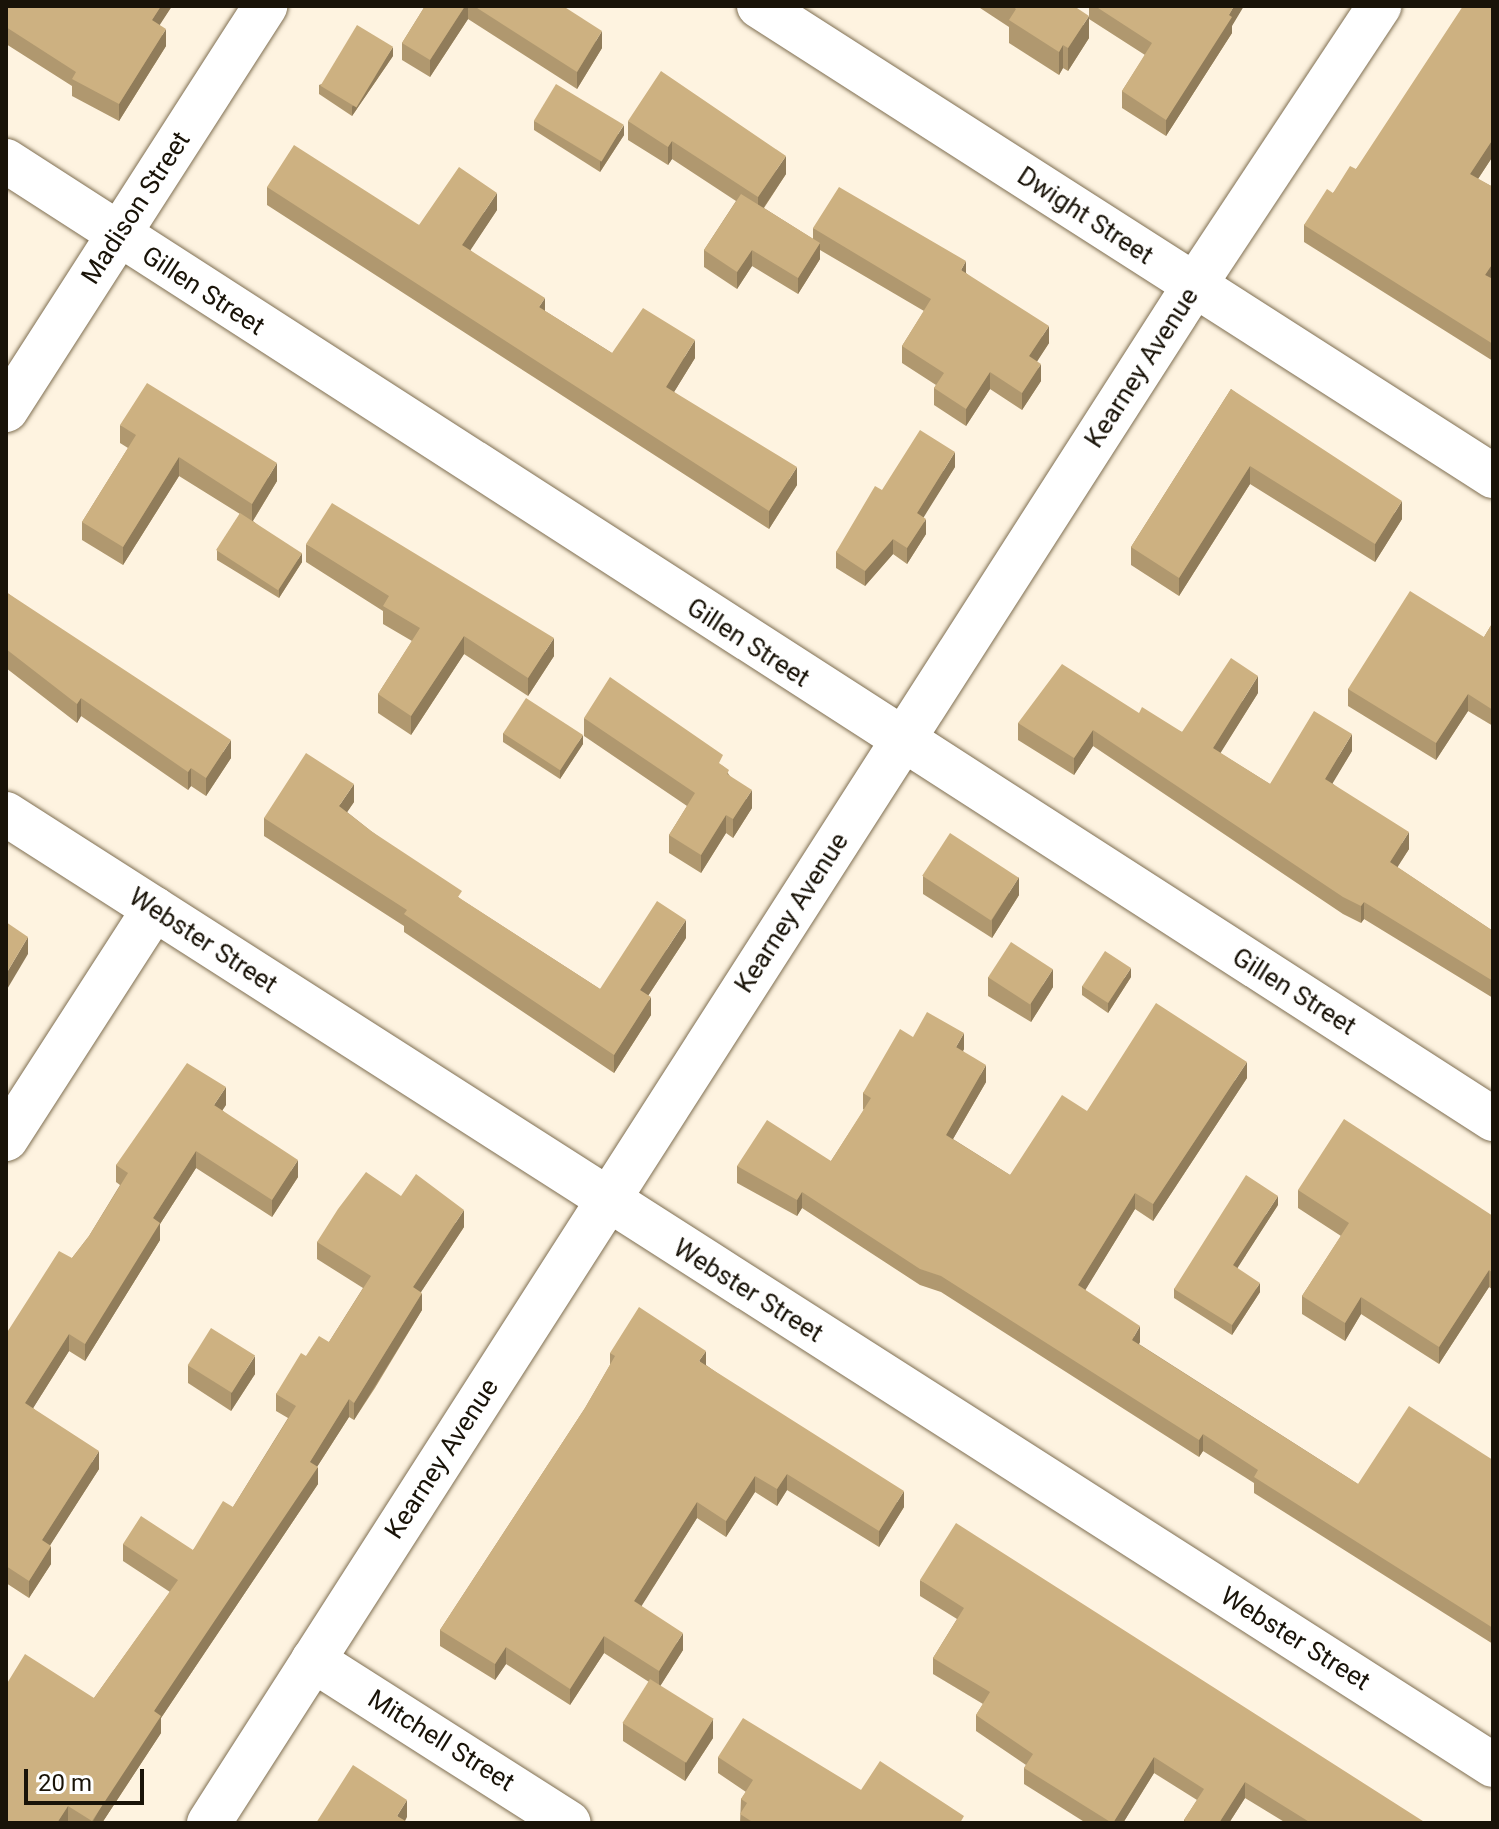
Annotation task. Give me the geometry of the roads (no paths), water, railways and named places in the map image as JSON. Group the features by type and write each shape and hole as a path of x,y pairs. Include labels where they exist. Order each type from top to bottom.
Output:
{"street":[{"name":"Madison Street","path":"6,410 265,6"},
{"name":"Dwight Street","path":"759,6 1493,476"},
{"name":"Kearney Avenue","path":"209,1823 1194,286 1379,6"},
{"name":"Gillen Street","path":"6,161 902,742 1493,1119"},
{"name":"Webster Street","path":"6,814 1493,1765"},
{"path":"6,1139 154,909"},
{"name":"Mitchell Street","path":"313,1660 569,1823"}]}
